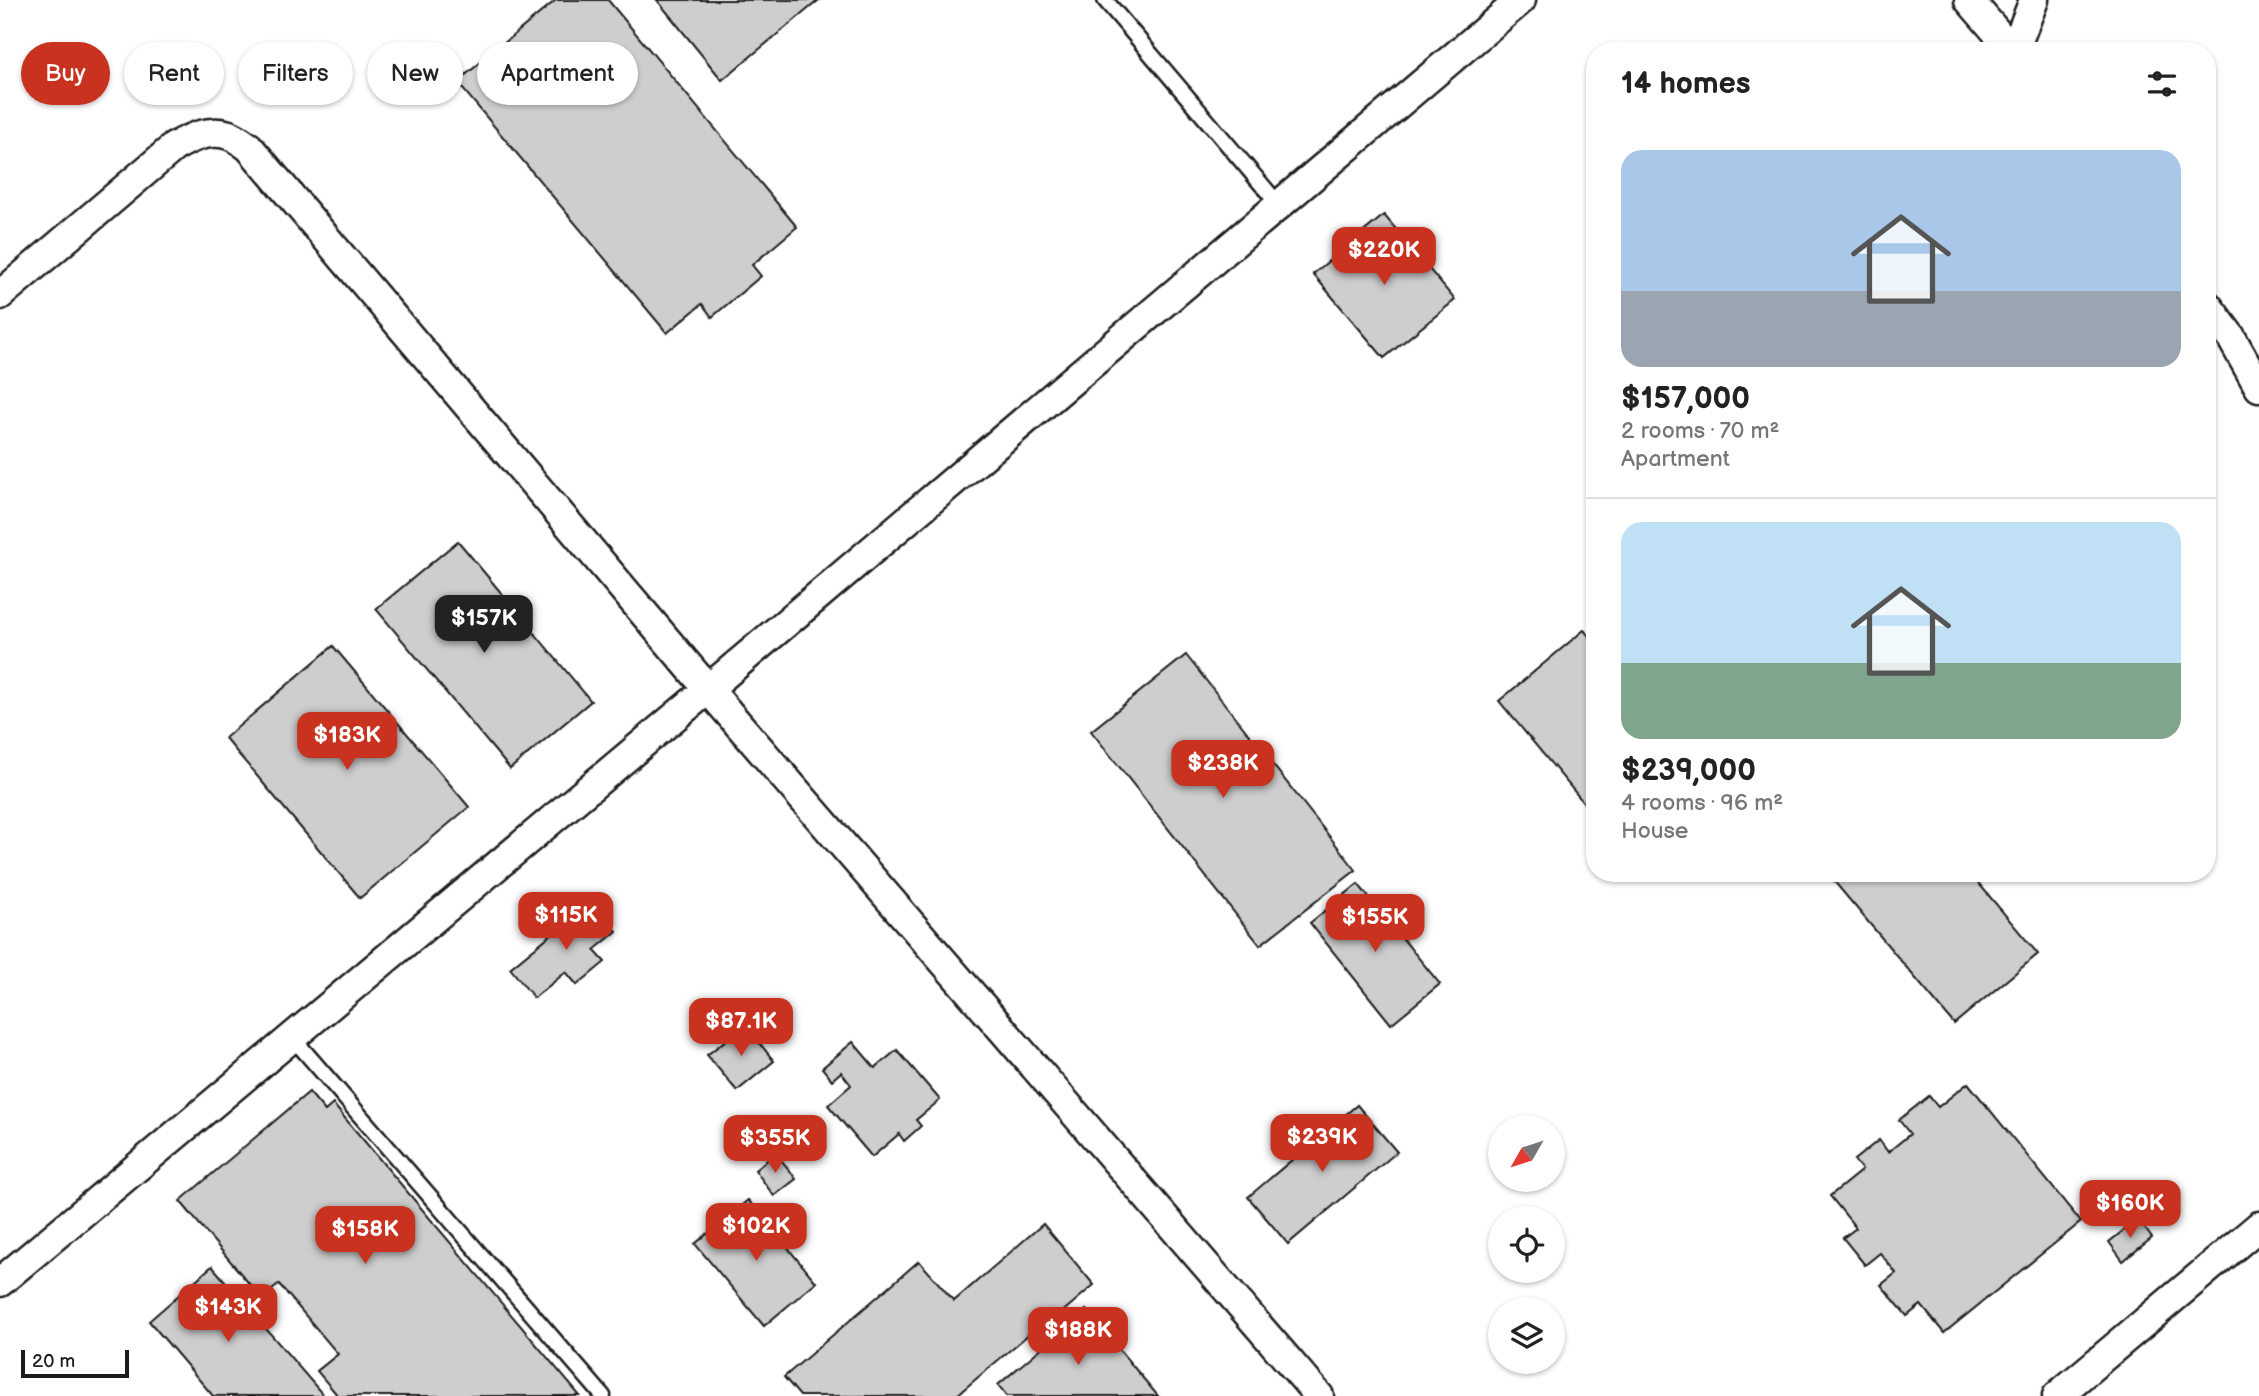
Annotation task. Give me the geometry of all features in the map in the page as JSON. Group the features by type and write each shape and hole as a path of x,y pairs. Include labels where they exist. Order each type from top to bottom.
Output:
{"street":[{"path":"0,1282 708,690 1521,0"},
{"path":"1969,0 2006,42"},
{"path":"2018,42 2034,0"},
{"path":"0,295 174,147 192,137 209,133 228,134 249,147 708,690 1319,1396"},
{"path":"2216,318 2231,337 2259,387"},
{"path":"2057,1396 2259,1226"}],"lane":[{"path":"1105,0 1279,205"},
{"path":"292,1037 603,1396"}],"building":[{"path":"556,0 608,0 797,227 752,265 761,276 712,317 702,304 667,333 463,89 463,77 477,65 477,105 638,105 638,42 505,42"},
{"path":"657,0 819,0 722,80"},
{"path":"1384,215 1455,300 1384,358 1313,274"},
{"path":"458,541 591,701 510,769 376,609"},
{"path":"1584,630 1586,805 1499,701"},
{"path":"333,646 469,807 360,898 225,738"},
{"path":"1186,655 1356,870 1260,945 1091,731"},
{"path":"1835,882 1978,882 2038,954 1954,1024"},
{"path":"1358,884 1440,984 1391,1024 1310,923"},
{"path":"592,901 617,931 594,950 605,962 577,985 566,972 534,998 510,968"},
{"path":"745,1025 774,1061 737,1091 707,1055"},
{"path":"853,1042 875,1068 897,1050 940,1100 916,1120 921,1126 904,1141 899,1134 872,1157 828,1105 851,1085 841,1072 832,1080 822,1068"},
{"path":"1968,1083 2081,1222 1944,1333 1921,1305 1907,1316 1881,1285 1896,1273 1880,1253 1865,1265 1843,1238 1856,1228 1830,1196 1862,1170 1854,1160 1879,1140 1888,1152 1910,1134 1899,1120 1929,1096 1938,1107"},
{"path":"309,1092 325,1111 333,1104 580,1396 338,1396 317,1371 338,1354 279,1284 262,1299 180,1201"},
{"path":"1357,1105 1397,1152 1288,1244 1248,1197"},
{"path":"776,1153 796,1179 774,1196 755,1170"},
{"path":"748,1200 816,1282 764,1326 695,1244"},
{"path":"2138,1219 2152,1238 2123,1261 2109,1242"},
{"path":"1043,1224 1094,1285 1032,1338 1029,1334 956,1396 800,1396 784,1377 919,1261 954,1301"},
{"path":"212,1266 324,1396 213,1396 149,1321"},
{"path":"1086,1310 1158,1396 1007,1396 998,1385"}]}
